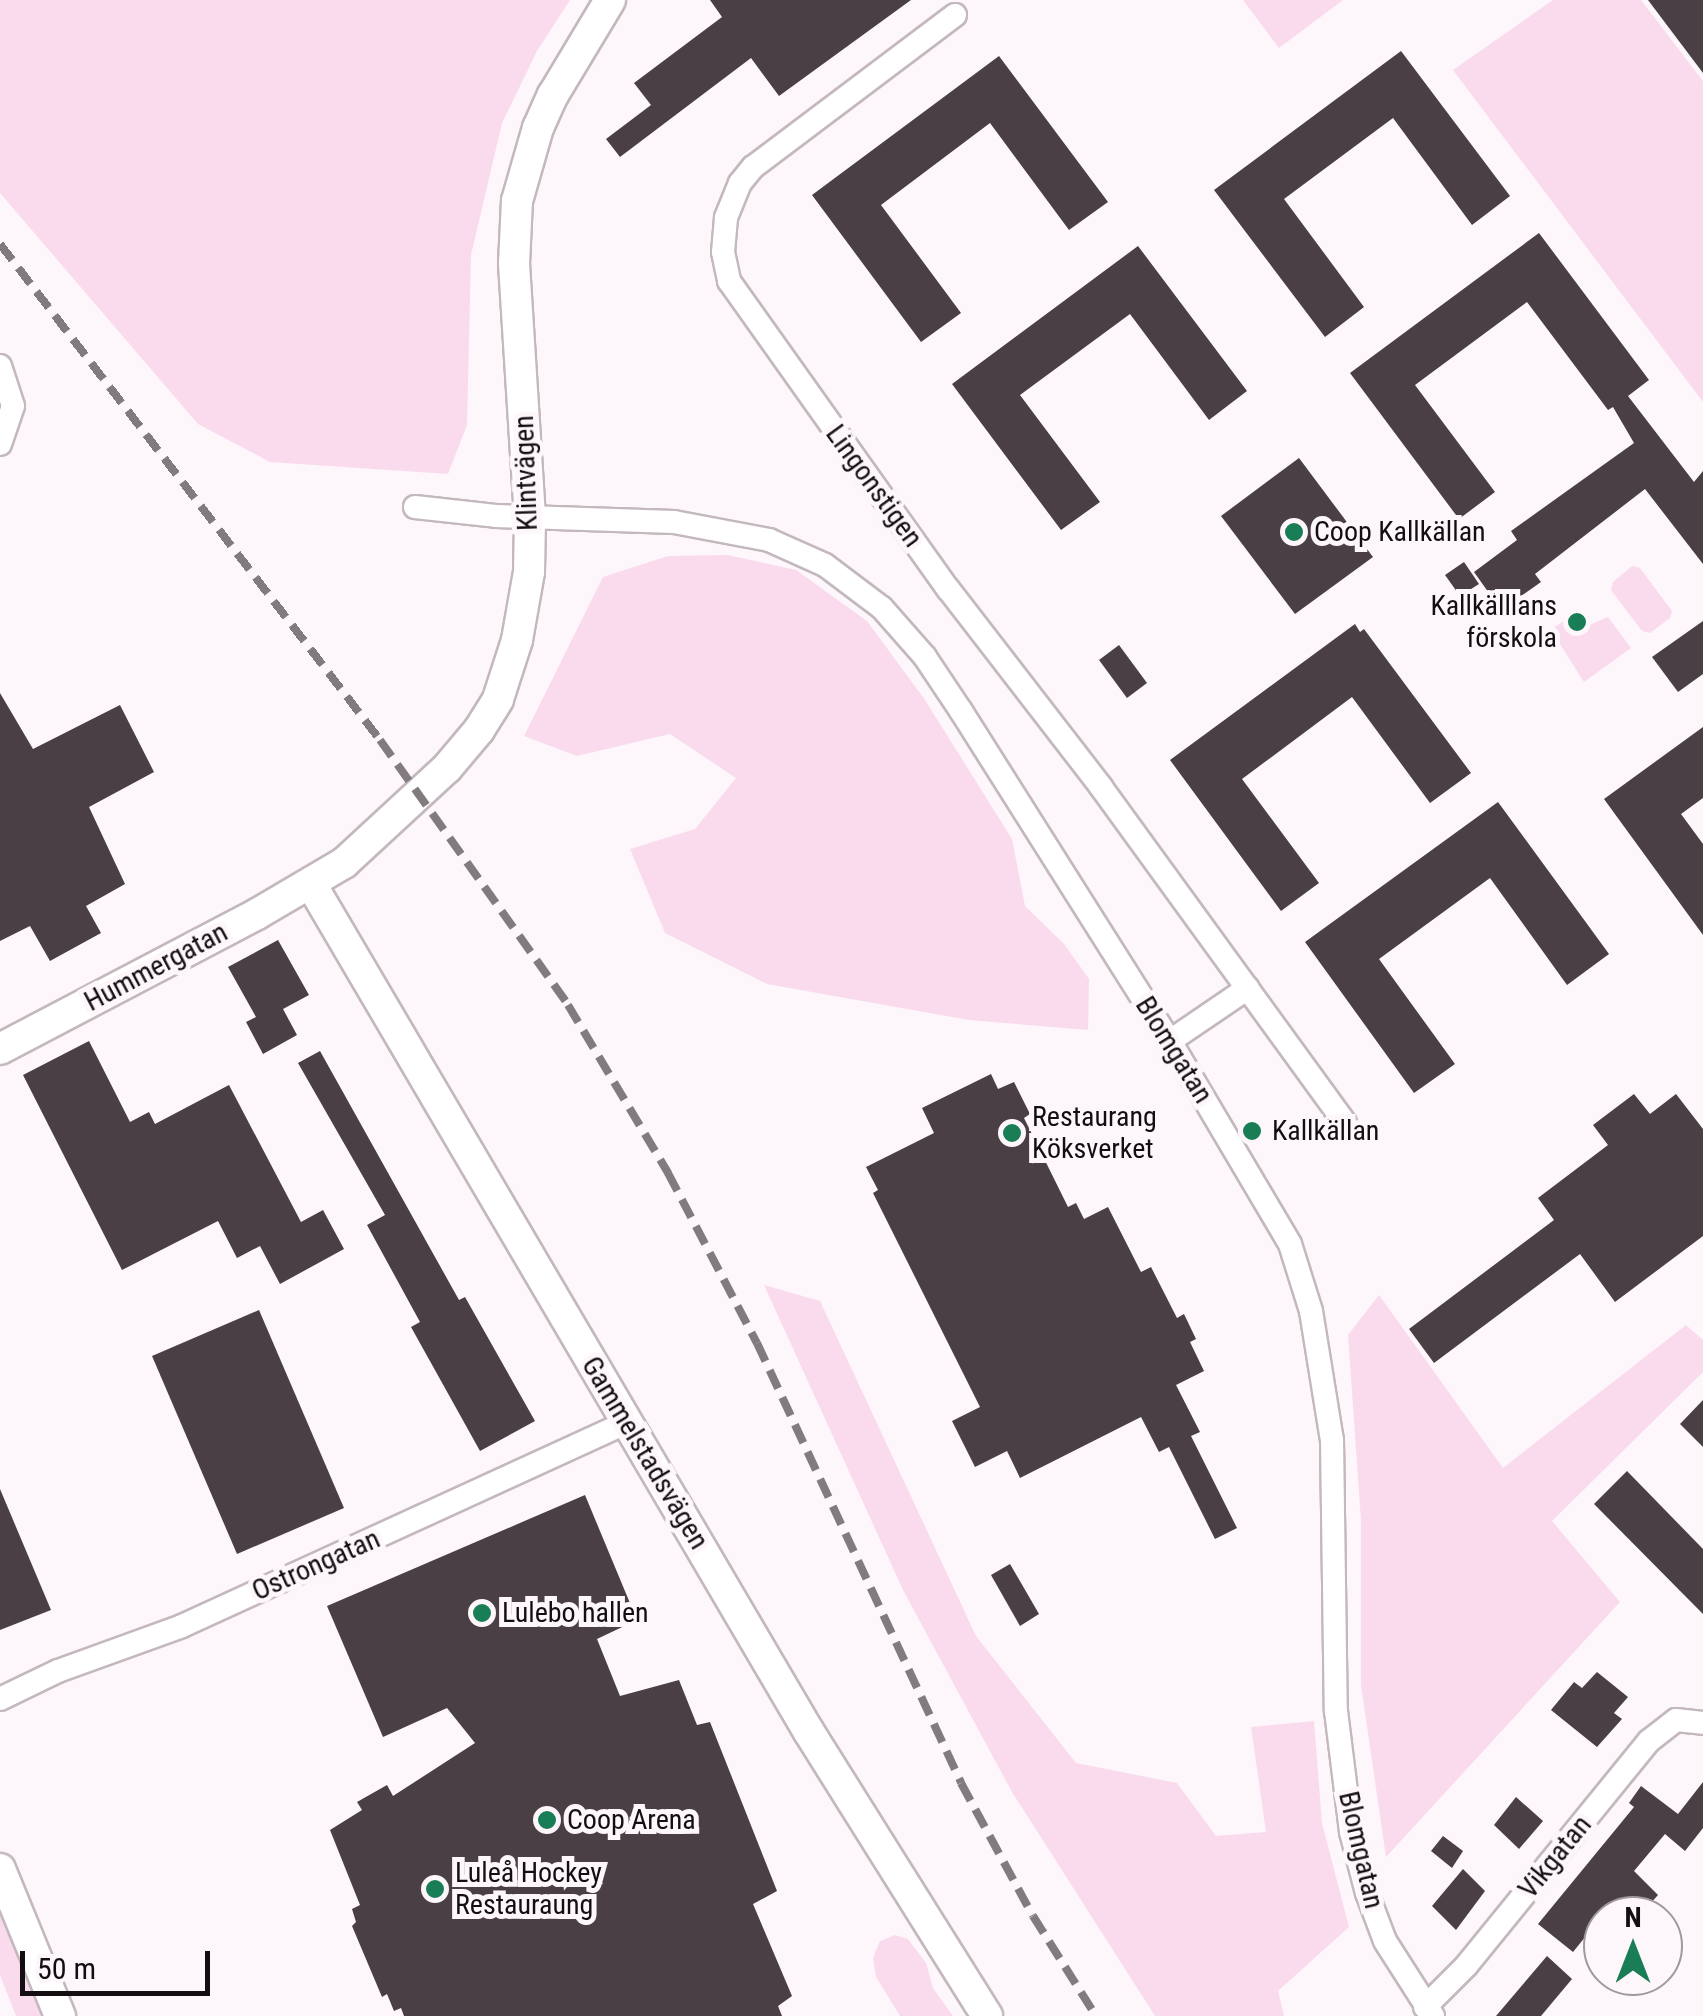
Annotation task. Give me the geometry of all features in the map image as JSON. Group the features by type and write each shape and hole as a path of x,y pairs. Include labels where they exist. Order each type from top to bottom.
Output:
{"street":[{"name":"Klintvägen","path":"311,884 381,832 479,730 498,699 517,640 528,572 530,518 514,264 518,201 538,128 610,0"},
{"name":"Lingonstigen","path":"955,15 753,167 740,183 726,218 723,252 729,281 949,590 1248,988 1344,1123"},
{"path":"0,366 13,406 0,444"},
{"name":"Blomgatan","path":"415,507 530,518 674,522 724,530 802,553 854,583 924,657 1272,1208 1304,1285 1332,1440 1336,1711 1351,1832 1366,1893 1385,1941 1429,2011"},
{"name":"Hummergatan","path":"0,1050 311,884"},
{"name":"Gammelstadsvägen","path":"311,884 809,1732 987,2016"},
{"path":"1170,1041 1248,988"},
{"name":"Ostrongatan","path":"0,1699 58,1671 182,1626 627,1422"},
{"name":"Vikgatan","path":"1429,2011 1649,1741 1664,1726 1697,1721"},
{"path":"0,1869 60,2016"}],"shaded area":[{"path":"0,0 570,0 537,51 502,123 471,255 467,425 448,474 270,462 198,424 0,193"},
{"path":"1243,0 1343,0 1279,48"},
{"path":"1553,0 1641,0 1703,81 1703,402 1453,70"},
{"path":"728,555 796,570 867,621 925,700 1012,839 1025,906 1064,944 1089,979 1088,1030 969,1020 767,984 665,933 630,849 695,829 736,778 670,734 577,756 524,736 603,577 668,556"},
{"path":"1632,566 1640,568 1672,611 1670,618 1650,633 1642,631 1611,590 1613,582"},
{"path":"1575,613 1587,626 1608,617 1631,648 1584,682 1551,630"},
{"path":"764,1285 820,1301 976,1636 1076,1763 1177,1783 1216,1836 1266,1832 1251,1727 1314,1721 1322,1823 1349,1927 1278,1991 1284,2016 1155,2016 1012,1792 903,1590"},
{"path":"1379,1295 1503,1468 1686,1325 1703,1340 1703,1372 1552,1521 1620,1602 1386,1857 1361,1685 1361,1521 1348,1335"},
{"path":"0,1914 42,2016 16,2016 0,1975"},
{"path":"895,1935 908,1939 926,1963 933,1988 953,2016 900,2016 876,1977 873,1958 880,1941"}],"building":[{"path":"710,0 911,0 779,96 751,58 620,157 606,139 651,105 634,83 722,17"},
{"path":"1648,0 1703,0 1703,73"},
{"path":"1401,51 1510,196 1472,225 1393,118 1284,199 1364,307 1325,337 1214,190"},
{"path":"999,56 1108,202 1069,230 990,123 881,205 961,313 921,342 812,195"},
{"path":"1539,233 1649,380 1628,396 1694,482 1703,471 1703,564 1645,489 1535,574 1541,582 1501,610 1474,572 1517,540 1511,531 1634,443 1613,407 1608,410 1527,302 1415,385 1495,492 1459,519 1350,373"},
{"path":"1138,246 1247,391 1209,420 1130,314 1020,395 1100,502 1061,530 952,384"},
{"name":"Coop Kallkällan","path":"1299,458 1373,557 1295,614 1221,516"},
{"path":"1464,562 1479,584 1460,596 1445,575"},
{"path":"1703,621 1703,674 1678,692 1652,657"},
{"path":"1355,624 1360,632 1364,629 1471,773 1430,803 1352,697 1242,779 1319,883 1281,911 1170,760"},
{"path":"1119,645 1147,683 1127,698 1099,660"},
{"path":"0,693 33,749 120,705 154,772 89,807 125,884 86,906 101,933 50,961 30,926 0,941"},
{"path":"1703,727 1703,798 1681,814 1703,844 1703,935 1604,799"},
{"path":"1498,802 1609,954 1567,985 1490,878 1379,959 1455,1064 1414,1093 1305,942"},
{"path":"278,940 309,995 283,1009 297,1035 263,1054 246,1022 256,1017 228,967"},
{"path":"89,1041 130,1122 149,1112 155,1124 229,1085 301,1222 323,1210 344,1249 280,1284 260,1246 237,1258 218,1221 122,1270 23,1075"},
{"path":"320,1051 459,1300 465,1297 535,1421 480,1451 411,1327 420,1322 367,1225 385,1215 298,1063"},
{"path":"991,1074 998,1089 1014,1082 1030,1114 1024,1118 1068,1207 1076,1203 1084,1219 1108,1207 1141,1272 1151,1267 1177,1318 1184,1314 1196,1339 1190,1342 1204,1371 1176,1385 1200,1432 1191,1436 1237,1528 1215,1539 1169,1447 1159,1452 1141,1417 1020,1478 1007,1451 975,1467 952,1421 980,1407 873,1193 878,1190 866,1167 934,1133 922,1108"},
{"path":"1634,1094 1650,1114 1676,1094 1703,1129 1703,1236 1615,1302 1580,1254 1434,1363 1409,1329 1554,1220 1538,1198 1608,1145 1593,1125"},
{"path":"259,1310 344,1508 237,1554 152,1356"},
{"path":"1703,1400 1703,1447 1680,1424"},
{"path":"1627,1471 1703,1549 1703,1614 1594,1504"},
{"path":"0,1489 51,1610 0,1630"},
{"name":"Coop Arena","path":"585,1495 637,1620 597,1639 620,1696 679,1680 697,1725 710,1722 777,1891 753,1904 792,1996 778,2006 782,2016 404,2016 401,2008 394,2011 387,1994 382,1997 352,1926 356,1922 352,1909 360,1905 330,1830 362,1810 357,1802 387,1785 393,1796 475,1743 447,1708 383,1737 327,1606"},
{"path":"1010,1564 1039,1614 1020,1626 991,1575"},
{"path":"1597,1672 1628,1697 1614,1713 1622,1719 1597,1747 1551,1710 1574,1682 1582,1688"},
{"path":"1703,1782 1703,1828 1685,1851 1665,1834 1634,1871 1657,1896 1583,1896 1583,1940 1573,1952 1538,1924 1634,1807 1629,1803 1641,1786 1678,1814"},
{"path":"1516,1797 1543,1821 1519,1849 1494,1825"},
{"path":"1443,1836 1463,1851 1452,1868 1431,1851"},
{"path":"1463,1869 1485,1891 1456,1930 1432,1906"},
{"path":"1547,1956 1572,1979 1541,2016 1496,2016"}],"railway":[{"path":"0,244 380,740 568,1005 668,1173 757,1343 961,1783 1033,1916 1096,2016"}],"place":[{"name":"Coop Kallkällan","path":"1294,532"},
{"name":"Kallkälllans förskola","path":"1577,622"},
{"name":"Kallkällan","path":"1252,1131"},
{"name":"Restaurang Köksverket","path":"1012,1133"},
{"name":"Lulebo hallen","path":"482,1613"},
{"name":"Coop Arena","path":"547,1820"},
{"name":"Luleå Hockey Restauraung","path":"435,1889"}]}
